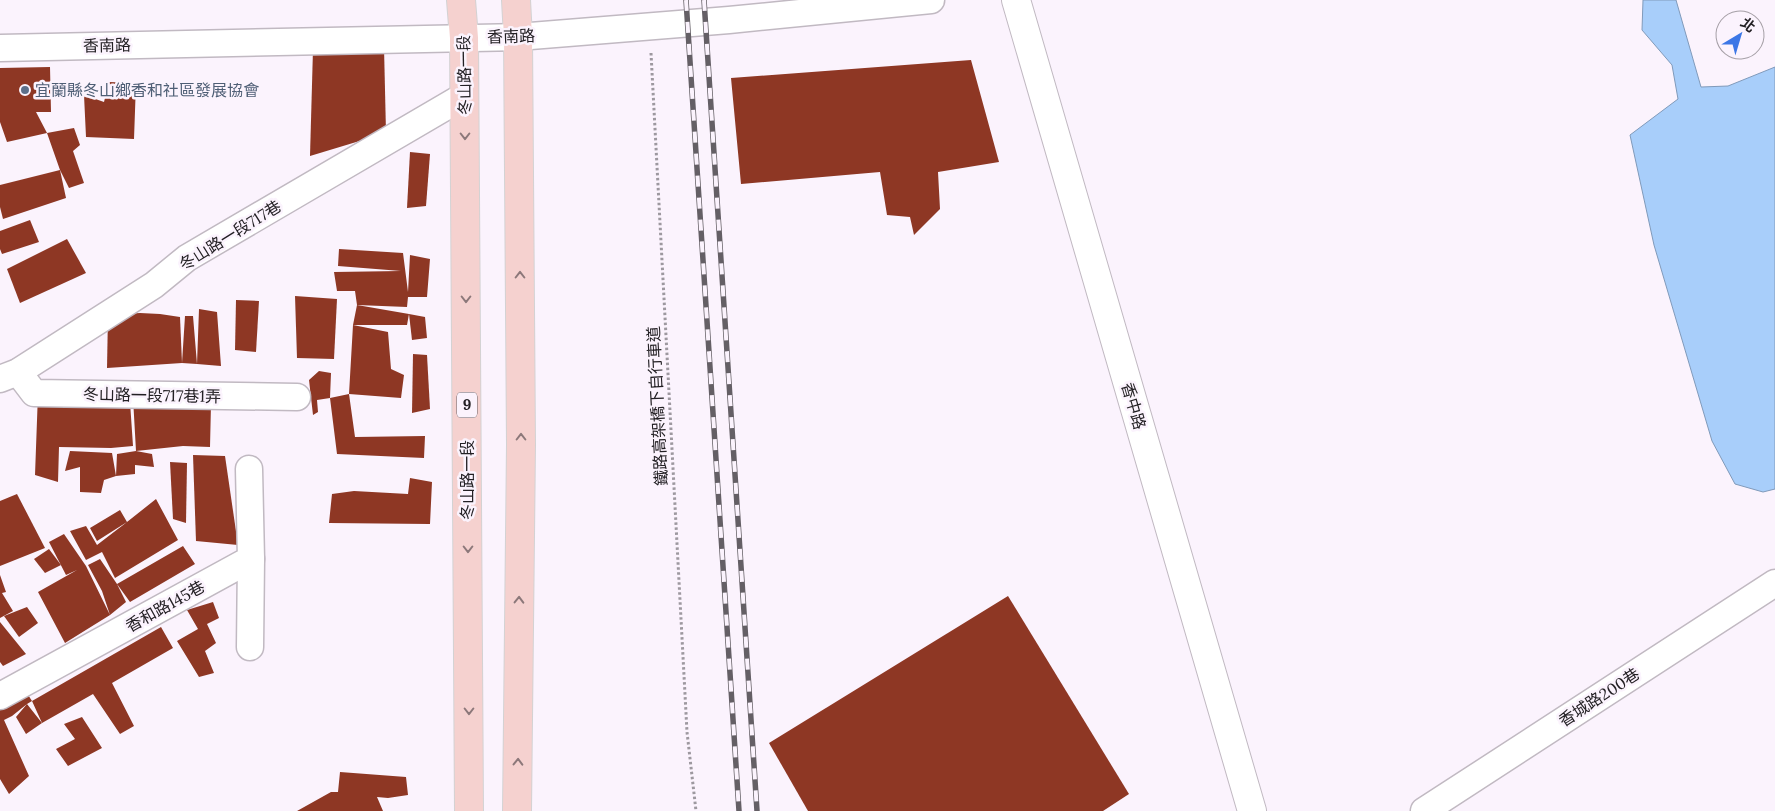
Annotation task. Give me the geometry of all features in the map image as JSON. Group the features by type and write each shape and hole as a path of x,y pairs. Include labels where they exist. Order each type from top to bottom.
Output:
{"main road":[{"name":"冬山路一段","path":"461,0 464,38 470,811"},
{"path":"516,0 518,37 521,444 517,811"}],"street":[{"name":"香南路","path":"0,48 518,37 729,20 932,0"},
{"name":"香中路","path":"1016,0 1252,811"},
{"name":"冬山路一段717巷","path":"9,375 154,285 187,258 464,96"},
{"name":"冬山路一段717巷1弄","path":"9,375 34,393 297,397"},
{"path":"249,469 252,559 250,647"},
{"name":"香和路145巷","path":"0,696 252,559"},
{"name":"香城路200巷","path":"1424,811 1775,583"}],"path":[{"name":"鐵路高架橋下自行車道","path":"649,26 687,732 696,811"}],"water":[{"path":"1643,0 1676,0 1701,87 1728,86 1775,67 1775,489 1763,492 1735,484 1712,441 1654,245 1630,135 1678,99 1672,65 1642,30"}],"building":[{"path":"384,47 386,133 310,156 313,49"},
{"path":"971,60 999,162 938,172 940,209 914,235 910,217 887,215 880,172 741,184 731,78"},
{"name":"宜蘭縣冬山鄉香和社區發展協會","path":"50,67 51,112 36,112 47,133 7,142 0,122 0,68"},
{"path":"109,82 136,83 134,139 86,137 84,95 104,102"},
{"path":"74,128 80,145 73,151 84,183 69,188 60,170 47,133"},
{"path":"410,152 430,154 426,206 407,208"},
{"path":"60,170 66,198 3,219 0,207 0,185"},
{"path":"30,220 39,242 2,254 0,249 0,231"},
{"path":"67,239 86,273 20,303 7,269"},
{"path":"339,249 403,253 408,292 410,255 430,259 427,297 408,297 407,307 357,305 355,291 337,291 334,272 401,271 338,266"},
{"path":"295,296 337,299 334,359 297,358"},
{"path":"236,300 259,301 256,352 235,350"},
{"path":"357,305 409,314 407,325 353,325"},
{"path":"199,309 217,312 221,366 197,364"},
{"path":"140,313 180,317 182,363 107,368 108,315"},
{"path":"409,314 425,317 427,338 412,340"},
{"path":"185,316 193,316 197,364 182,363"},
{"path":"353,325 388,332 391,369 404,375 401,398 349,394"},
{"path":"413,354 427,355 430,409 412,413"},
{"path":"319,371 331,373 330,398 317,400 318,412 313,415 309,380"},
{"path":"38,393 130,402 133,446 111,448 59,447 58,482 35,475"},
{"path":"349,394 355,437 425,436 424,458 337,454 330,398"},
{"path":"133,398 211,404 210,447 183,446 136,451"},
{"path":"70,451 112,453 116,476 104,480 101,493 80,492 80,467 65,471"},
{"path":"136,451 152,454 154,467 135,465 135,474 116,476 117,454"},
{"path":"193,455 225,456 238,545 196,541"},
{"path":"170,462 187,463 186,523 173,519"},
{"path":"410,478 432,482 430,524 329,523 332,494 354,491 408,494"},
{"path":"17,494 45,548 0,566 0,501"},
{"path":"156,499 178,540 115,578 102,552 86,560 70,531 86,526 97,545"},
{"path":"120,510 127,522 97,541 90,528"},
{"path":"64,534 86,566 110,615 65,643 38,592 77,570 66,575 49,542"},
{"path":"183,546 195,564 130,602 117,584"},
{"path":"49,549 61,565 45,573 34,559"},
{"path":"100,559 117,584 126,602 110,615 102,591 88,565"},
{"path":"0,575 6,592 2,593 13,611 0,618"},
{"path":"1008,596 1129,794 1103,811 808,811 769,743"},
{"path":"213,602 219,618 207,624 216,643 205,651 214,673 199,677 177,641 198,629 187,610"},
{"path":"27,607 38,623 19,637 4,616"},
{"path":"0,622 26,654 3,666 0,662"},
{"path":"161,627 173,648 112,683 134,726 120,734 93,694 42,723 32,701"},
{"path":"21,684 32,701 4,720 29,776 9,794 0,779 0,696"},
{"path":"27,704 42,723 26,734 16,717"},
{"path":"82,717 102,748 68,766 56,749 75,739 64,724"},
{"path":"340,772 406,777 408,795 388,798 377,797 383,811 297,811 331,792 338,792"}],"railway":[{"path":"686,0 739,811"},
{"path":"704,0 757,811"}],"place":[{"name":"宜蘭縣冬山鄉香和社區發展協會","path":"25,90"}]}
